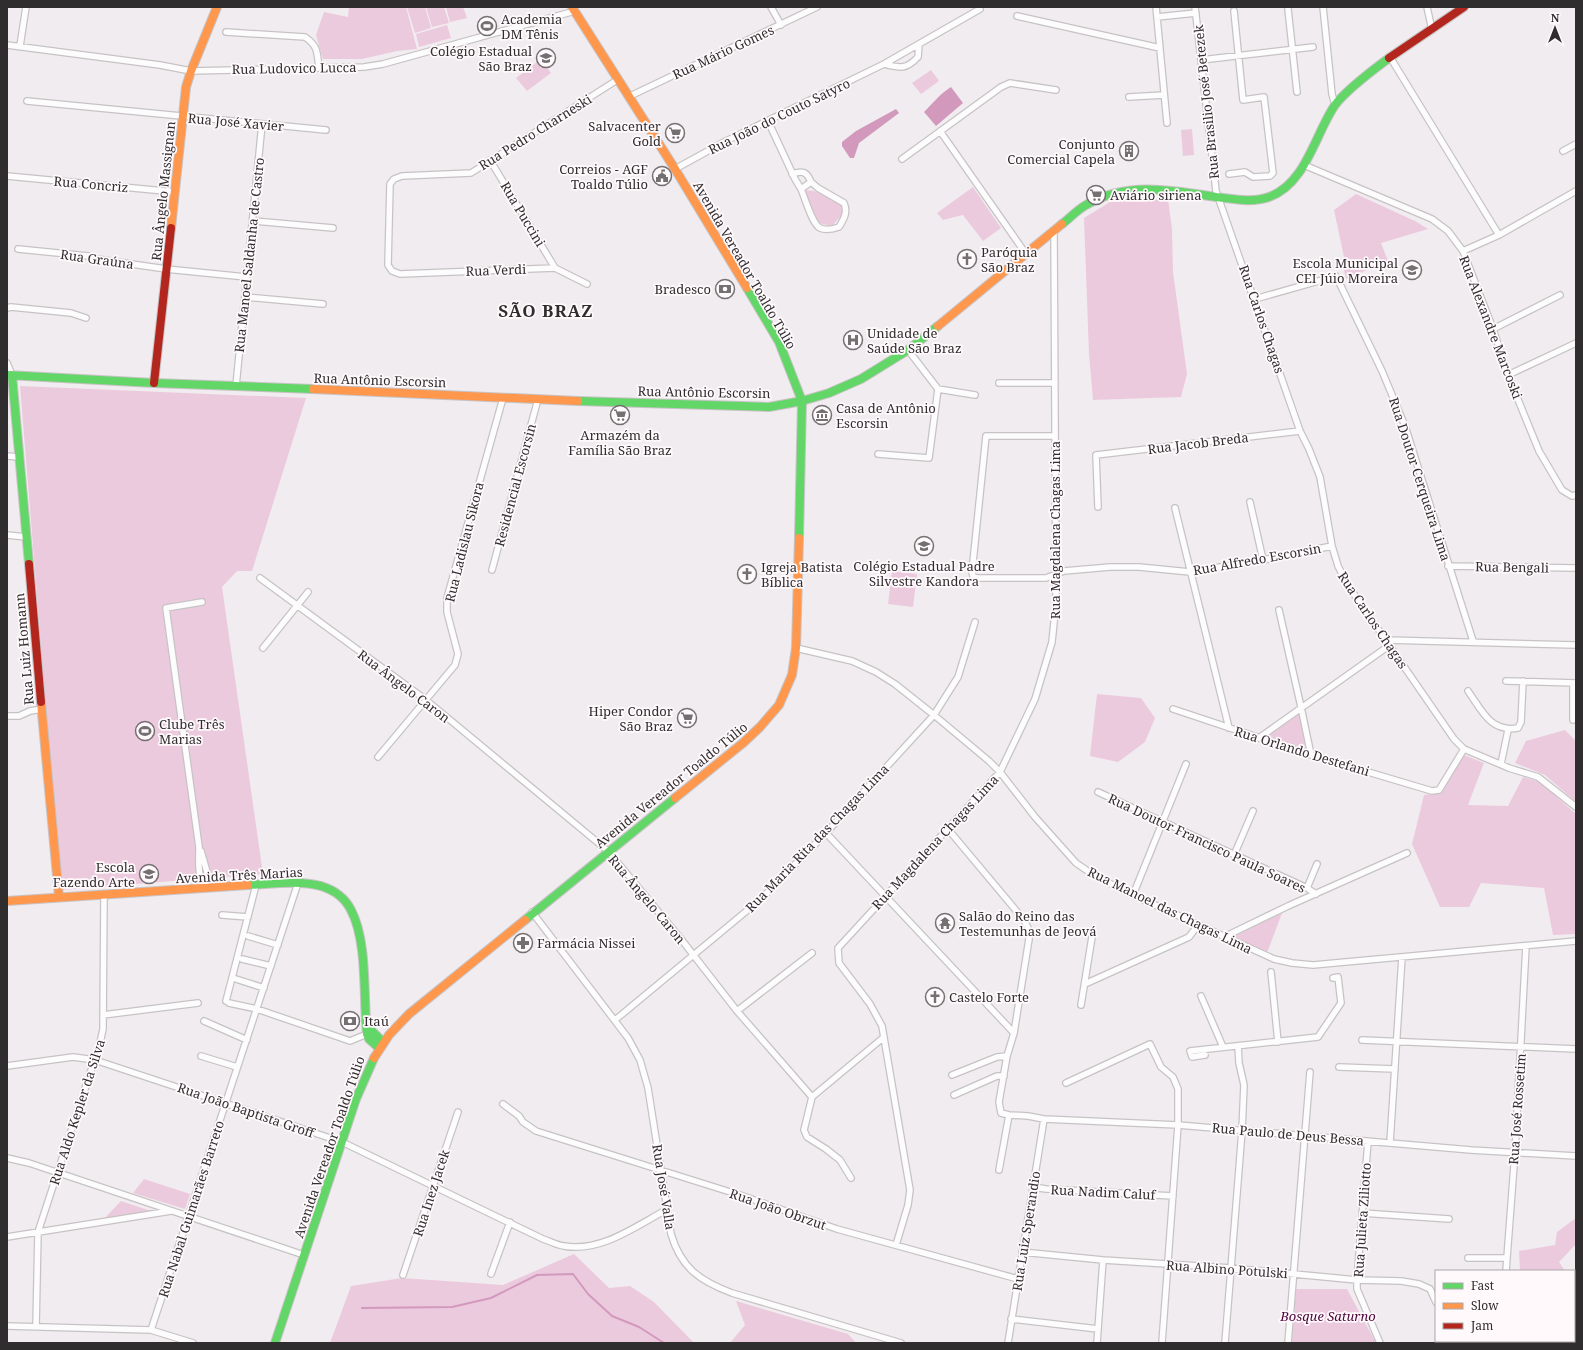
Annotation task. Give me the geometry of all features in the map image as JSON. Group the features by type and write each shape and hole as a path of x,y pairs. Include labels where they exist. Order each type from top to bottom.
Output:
{"main road":[{"name":"Rua Ângelo Massignan","path":"154,383 186,87 217,7"},
{"name":"Rua Antônio Escorsin","path":"9,375 154,383 503,398 769,407 802,401 829,393 861,379 908,350 1085,205 1109,194 1124,191 1152,189 1245,201 1269,197 1285,189 1304,165 1335,104 1359,80 1464,7"},
{"name":"Avenida Vereador Toaldo Túlio","path":"275,1343 366,1074 381,1045 409,1013 532,912 743,743 760,727 779,705 792,675 796,648 802,401 779,342 675,169 617,80 574,9"},
{"name":"Rua Luiz Homann","path":"9,375 19,457 59,897"},
{"name":"Avenida Três Marias","path":"7,901 298,883 317,886 334,892 341,897 352,910 357,922 367,1034"},
{"name":"Avenida Três Marias","path":"366,1020 381,1045"},
{"path":"367,1034 369,1039 381,1045"}],"street":[{"path":"20,46 26,7"},
{"path":"771,7 781,24"},
{"name":"Rua Mário Gomes","path":"628,97 817,7"},
{"path":"1156,7 1167,123"},
{"path":"1323,7 1332,94 1335,104"},
{"path":"1428,7 1432,30"},
{"name":"Rua Ludovico Lucca","path":"7,45 160,65 191,71 364,67 383,64 574,9"},
{"name":"Rua João do Couto Satyro","path":"675,169 726,141 884,64 980,9"},
{"path":"1288,9 1297,92"},
{"path":"1157,17 1196,10"},
{"name":"Rua Brasilio José Betezek","path":"1196,10 1216,191 1218,197"},
{"path":"1229,174 1245,172 1253,177 1270,176 1273,173 1264,98 1243,100 1234,11"},
{"path":"1017,16 1160,48"},
{"path":"226,32 305,37 314,43 319,68"},
{"path":"884,64 900,68 911,65 918,57 919,44"},
{"path":"1201,60 1313,47"},
{"path":"1390,57 1499,235"},
{"name":"Rua Pedro Charneski","path":"400,274 392,271 388,265 390,184 394,179 402,176 471,173 617,80"},
{"path":"902,159 1001,87 1010,84 1056,90"},
{"path":"1129,97 1164,94"},
{"name":"Rua José Xavier","path":"27,102 326,130"},
{"path":"768,121 792,174 801,188 815,222 820,228 830,230 839,227 845,216 846,208 844,203 811,182 807,174 804,172 800,171 792,174"},
{"name":"Rua Manoel Saldanha de Castro","path":"236,386 262,124"},
{"path":"940,131 1026,254"},
{"path":"1563,151 1576,144"},
{"name":"Rua Puccini","path":"490,160 555,268"},
{"name":"Rua Alexandre Marcoski","path":"1304,165 1432,219 1448,231 1463,251 1493,329 1508,375 1539,451 1562,490 1572,496 1576,495"},
{"name":"Rua Concriz","path":"7,176 174,192"},
{"path":"801,188 811,182"},
{"path":"1463,251 1499,235 1576,191"},
{"name":"Rua Carlos Chagas","path":"1218,197 1300,431 1309,448 1320,477 1332,546 1338,566 1347,584 1454,739 1464,749 1538,777 1576,807"},
{"path":"253,221 333,228"},
{"name":"Rua Magdalena Chagas Lima","path":"884,1037 882,1026 870,1004 839,964 838,948 1000,772 1035,699 1048,655 1055,622 1054,230"},
{"name":"Rua Graúna","path":"18,249 88,256 97,259 166,269 246,277"},
{"name":"Rua Verdi","path":"400,274 555,268 587,284"},
{"name":"Rua Doutor Cerqueira Lima","path":"1255,299 1336,276 1382,371 1405,426 1448,566 1473,641"},
{"path":"1493,329 1560,295"},
{"path":"245,297 323,304"},
{"path":"7,308 11,307 70,313 86,318"},
{"path":"1508,375 1576,343"},
{"path":"908,350 938,389 975,395"},
{"path":"7,363 9,375"},
{"path":"999,383 1055,383"},
{"path":"878,454 929,458 938,389"},
{"name":"Rua Ladislau Sikora","path":"378,757 455,665 458,654 447,612 447,598 503,398"},
{"name":"Residencial Escorsin","path":"492,570 538,399"},
{"name":"Rua Jacob Breda","path":"1098,507 1096,455 1300,431"},
{"name":"Rua Alfredo Escorsin","path":"1055,436 986,436 972,572 973,576 977,578 1046,578 1064,571 1110,566 1190,572 1263,560 1332,546"},
{"path":"7,456 19,457"},
{"path":"1250,502 1263,560"},
{"path":"1175,508 1229,728"},
{"path":"7,535 26,537"},
{"name":"Rua Bengali","path":"1448,566 1576,568"},
{"name":"Rua Ângelo Caron","path":"260,578 426,700 608,852 738,1011 812,1097"},
{"path":"263,648 308,592"},
{"path":"202,602 166,608 199,847 207,872 205,888"},
{"path":"1279,610 1301,707 1310,755"},
{"name":"Rua Maria Rita das Chagas Lima","path":"615,1020 761,900 826,833 934,715 958,676 975,622"},
{"path":"1259,738 1388,642 1473,641 1576,645"},
{"name":"Rua Manoel das Chagas Lima","path":"796,648 852,661 876,672 895,684 934,715 1000,772 1035,817 1076,863 1094,876 1274,959 1292,964 1313,965 1576,941"},
{"path":"1506,681 1575,683 1573,720"},
{"path":"1468,691 1490,723 1508,730 1518,728 1521,722 1523,681"},
{"path":"7,716 19,716 30,710 42,709"},
{"name":"Rua Orlando Destefani","path":"1172,709 1310,755 1432,791 1439,790 1464,749"},
{"path":"1501,764 1508,730"},
{"path":"1133,895 1186,764"},
{"name":"Rua Doutor Francisco Paula Soares","path":"1098,792 1307,888 1316,894"},
{"path":"1234,855 1253,811"},
{"path":"947,828 1024,920 1028,928 1029,938 1014,1034 1007,1056 1004,1076 997,1076 954,1095"},
{"path":"826,833 1014,1034"},
{"path":"1224,937 1407,853"},
{"path":"1307,888 1317,864"},
{"name":"Rua Nabal Guimarães Barreto","path":"151,1330 298,883"},
{"path":"256,885 228,1002 257,1009 350,1041 367,1034"},
{"name":"Rua Aldo Kepler da Silva","path":"36,1327 38,1232 102,1036 104,1015 104,895"},
{"name":"Rua José Valla","path":"532,912 615,1020 635,1049 644,1073 652,1108 666,1210 673,1240 682,1260 696,1276 732,1293 901,1343"},
{"path":"222,915 248,918"},
{"path":"1085,984 1189,937 1198,925"},
{"path":"248,936 278,945"},
{"path":"1082,1005 1092,937"},
{"name":"Rua José Rossetim","path":"1506,1270 1515,1152 1526,946"},
{"path":"738,1011 812,953"},
{"path":"1390,1143 1402,957"},
{"path":"242,959 271,966"},
{"path":"1271,972 1278,1042"},
{"path":"1205,1055 1192,1057 1190,1051 1318,1037 1341,1003 1338,977 1333,978"},
{"path":"236,979 264,988"},
{"path":"1202,996 1223,1047"},
{"path":"104,1015 198,1003"},
{"path":"204,1021 247,1040"},
{"path":"851,1178 840,1160 826,1149 806,1137 804,1130 812,1097 884,1037"},
{"path":"884,1037 910,1190 908,1205 896,1245"},
{"path":"1362,1040 1397,1040 1576,1050"},
{"path":"1066,1083 1150,1044 1161,1067 1173,1077 1178,1089 1178,1125 1169,1265 1162,1343"},
{"path":"1225,1343 1242,1131 1244,1085 1239,1066 1238,1046"},
{"path":"202,1056 238,1067"},
{"path":"952,1075 997,1057 1007,1056"},
{"name":"Rua João Baptista Groff","path":"7,1066 73,1057 94,1060 342,1142 553,1243 563,1246 585,1246 608,1240 619,1236 666,1210"},
{"path":"1339,1067 1395,1069"},
{"path":"1288,1343 1310,1072"},
{"name":"Rua Paulo de Deus Bessa","path":"1004,1076 999,1102 1001,1113 1009,1115 1044,1119 1178,1125 1390,1143 1576,1156"},
{"name":"Rua João Obrzut","path":"503,1104 519,1116 523,1122 533,1130 540,1133 747,1197 837,1229 1018,1279"},
{"name":"Rua Inez Jacek","path":"403,1275 458,1112"},
{"path":"999,1170 1009,1115"},
{"name":"Rua Luiz Sperandio","path":"1008,1343 1044,1119"},
{"name":"Rua Julieta Ziliotto","path":"1368,1141 1357,1280 1358,1289 1380,1343"},
{"path":"7,1158 58,1173 304,1255"},
{"name":"Rua Nadim Caluf","path":"1033,1187 1173,1196"},
{"path":"7,1237 172,1211"},
{"path":"1362,1212 1449,1219"},
{"path":"491,1274 510,1222"},
{"name":"Rua Albino Potulski","path":"1022,1252 1103,1260 1232,1268 1357,1280 1401,1281 1419,1284 1430,1289 1435,1300"},
{"path":"1468,1258 1506,1258"},
{"path":"1097,1343 1103,1260"},
{"path":"1011,1319 1098,1329"},
{"path":"7,1326 151,1330 193,1343"}],"green space":[{"path":"349,7 406,7 417,49 397,51 362,59 323,59 316,35 324,12 348,17"},
{"path":"407,7 425,7 431,28 415,33"},
{"path":"426,7 444,7 449,23 432,27"},
{"path":"446,7 463,7 467,18 450,22"},
{"path":"447,25 451,38 419,47 416,34"},
{"path":"541,59 551,73 527,91 516,78"},
{"path":"931,70 939,81 921,94 912,83"},
{"path":"1192,129 1194,155 1183,156 1181,130"},
{"path":"973,187 1001,228 983,241 963,215 943,220 937,213"},
{"path":"803,190 814,191 840,201 843,214 832,226 817,223"},
{"path":"1356,194 1415,221 1428,229 1381,243 1388,261 1346,279 1343,266 1344,257 1334,210"},
{"path":"1168,199 1172,229 1173,272 1187,374 1181,397 1093,400 1089,354 1084,218 1110,202"},
{"name":"Clube Três Marias","path":"20,386 306,398 252,571 237,571 222,587 263,874 61,890"},
{"path":"892,571 917,574 913,607 888,604"},
{"path":"1097,694 1141,698 1155,718 1145,742 1118,762 1090,756"},
{"path":"1299,714 1306,750 1268,736"},
{"path":"1565,730 1576,741 1576,802 1545,775 1515,763 1526,741"},
{"path":"1464,755 1484,763 1468,805 1508,806 1523,777 1540,782 1576,814 1576,934 1553,935 1544,888 1481,883 1469,907 1440,907 1412,844 1424,795 1441,793"},
{"path":"1282,913 1267,953 1233,937"},
{"path":"144,1179 190,1194 185,1209 133,1193"},
{"path":"121,1201 151,1211 103,1220"},
{"path":"1576,1218 1576,1244 1559,1262 1564,1270 1520,1270 1519,1251 1555,1245 1557,1232"},
{"path":"574,1254 609,1288 630,1286 654,1302 694,1343 330,1343 351,1286 402,1278 503,1285"},
{"path":"1575,1286 1576,1343 1536,1343 1575,1342"},
{"name":"Bosque Saturno","path":"1296,1289 1347,1289 1376,1343 1292,1343"},
{"path":"736,1301 848,1334 856,1343 730,1343 745,1325"}],"shaded area":[{"path":"951,87 963,103 936,126 924,112"},
{"path":"896,109 899,113 859,143 854,158 850,158 842,146 842,142 856,131"}],"waterway":[{"path":"362,1308 452,1307 491,1298 537,1275 573,1274 588,1294 612,1316 639,1327 664,1343"}],"traffic: fast":[{"path":"1062,224 1083,207 1101,197 1133,190 1166,190 1243,200 1263,199 1282,191 1301,170 1335,105 1360,80 1389,58"},
{"path":"747,288 779,342 802,401 799,538"},
{"path":"578,401 769,407 802,401 829,393 861,379 908,350 938,326"},
{"path":"7,375 154,383 313,389"},
{"path":"12,375 29,564"},
{"path":"525,920 675,798"},
{"path":"248,885 284,883 312,884 330,890 339,895 346,902 351,910 360,938 364,970 367,1034 369,1039 379,1048"},
{"path":"367,1022 372,1031 383,1042"},
{"path":"275,1343 356,1099 374,1058"}],"traffic: slow":[{"path":"171,228 186,87 217,7"},
{"path":"572,7 675,169 747,288"},
{"path":"938,326 1062,224"},
{"path":"313,389 578,401"},
{"path":"675,798 743,743 760,727 779,705 792,675 796,648 799,538"},
{"path":"41,702 59,897"},
{"path":"7,901 248,885"},
{"path":"374,1058 389,1035 409,1014 525,920"}],"traffic: jam":[{"path":"1389,58 1464,7"},
{"path":"154,383 171,228"},
{"path":"29,564 41,702"}],"place":[{"name":"Academia DM Tênis","path":"487,26"},
{"name":"Colégio Estadual São Braz","path":"546,58"},
{"name":"Salvacenter Gold","path":"675,133"},
{"name":"Conjunto Comercial Capela","path":"1129,151"},
{"name":"Correios - AGF Toaldo Túlio","path":"662,176"},
{"name":"Aviário siriena","path":"1096,195"},
{"name":"Paróquia São Braz","path":"967,259"},
{"name":"Escola Municipal CEI Júio Moreira","path":"1412,270"},
{"name":"Bradesco","path":"725,289"},
{"name":"Unidade de Saúde São Braz","path":"853,340"},
{"name":"Armazém da Família São Braz","path":"620,415"},
{"name":"Casa de Antônio Escorsin","path":"822,415"},
{"name":"Colégio Estadual Padre Silvestre Kandora","path":"924,546"},
{"name":"Igreja Batista Bíblica","path":"747,574"},
{"name":"Hiper Condor São Braz","path":"687,718"},
{"name":"Clube Três Marias","path":"145,731"},
{"name":"Escola Fazendo Arte","path":"149,874"},
{"name":"Salão do Reino das Testemunhas de Jeová","path":"945,923"},
{"name":"Farmácia Nissei","path":"523,943"},
{"name":"Castelo Forte","path":"935,997"},
{"name":"Itaú","path":"350,1021"}],"district":[{"name":"SÃO BRAZ","path":"546,310"}]}
